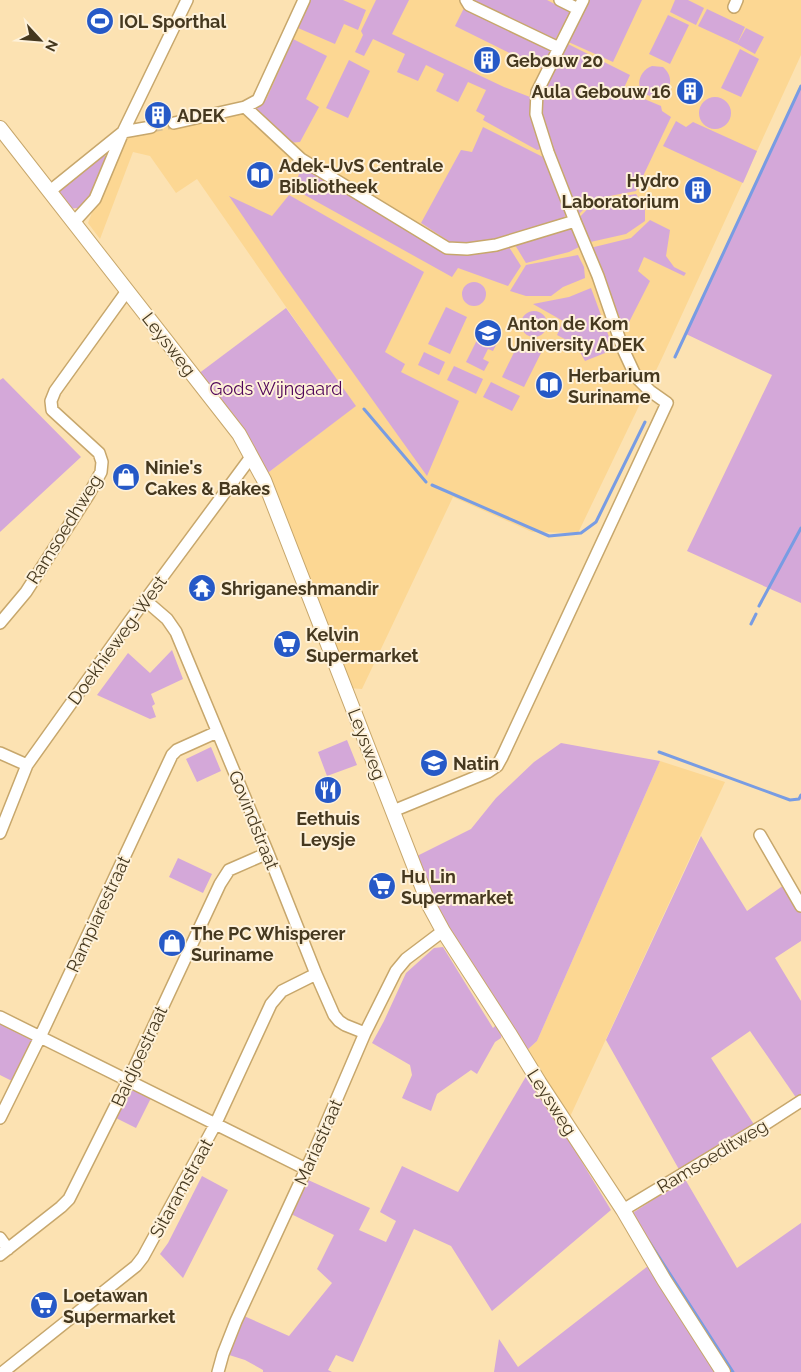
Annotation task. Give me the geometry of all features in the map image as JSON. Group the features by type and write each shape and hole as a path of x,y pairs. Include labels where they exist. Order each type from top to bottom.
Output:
{"street":[{"path":"74,222 95,199 123,132 187,0"},
{"path":"174,123 245,107 258,100 304,0"},
{"path":"466,0 469,5 559,48"},
{"path":"393,811 488,772 497,766 667,403 650,391 636,377 623,349 598,276 548,152 536,114 537,92 580,5 560,0"},
{"path":"245,107 301,159 447,248 467,249 496,245 575,221"},
{"name":"Leysweg","path":"0,128 238,434 264,480 430,907 443,931 623,1210 664,1280 723,1372"},
{"path":"50,191 123,132 152,128"},
{"name":"Ramsoedhweg","path":"0,623 26,592 90,494 101,472 102,462 98,453 52,410 51,401 55,391 127,291"},
{"name":"Doekhieweg-West","path":"0,834 27,765 145,600 251,457"},
{"name":"Govindstraat","path":"145,600 167,619 176,632 334,1015 345,1025 365,1033"},
{"name":"Rampiarestraat","path":"0,1118 172,755 178,750 217,732"},
{"path":"0,753 27,765"},
{"path":"760,835 801,906"},
{"name":"Baidjoestraat","path":"4,1252 69,1199 128,1081 220,884 229,870 268,853"},
{"name":"Mariastraat","path":"218,1372 236,1321 306,1170 365,1033 396,971 406,959 443,931"},
{"name":"Sitaramstraat","path":"3,1372 136,1266 143,1257 215,1125 271,1004 282,991 316,974"},
{"path":"0,1017 306,1170"},
{"name":"Ramsoeditweg","path":"623,1210 801,1101"},
{"path":"0,1238 4,1252"}],"shaded area":[{"name":"Anton de Kom University ADEK","path":"301,0 801,0 801,55 662,358 578,533 532,532 453,497 362,689 348,688 265,475 355,406 197,179 176,193 150,156 133,152 100,239 88,223 123,132 258,100"},
{"path":"660,761 725,782 569,1119 526,1051 537,1041"}],"green space":[{"path":"311,0 343,0 366,10 358,30 344,24 335,44 298,28"},
{"path":"376,0 409,0 392,34 504,87 530,97 542,149 537,150 483,120 485,116 476,111 486,90 468,82 458,102 436,91 444,74 426,65 418,81 397,72 405,54 373,39 364,56 355,52 363,35 361,31"},
{"path":"469,0 547,0 570,12 554,42"},
{"path":"583,0 642,0 613,62 564,40"},
{"path":"675,0 688,0 704,8 696,25 670,12"},
{"path":"464,8 552,48 542,69 455,26"},
{"path":"707,9 745,27 737,44 698,26"},
{"path":"668,15 689,25 670,64 649,54"},
{"path":"746,28 764,37 755,54 737,44"},
{"path":"293,39 327,56 306,99 319,107 300,142 288,143 251,108 266,100"},
{"path":"564,42 630,75 623,90 661,106 662,111 671,117 636,191 594,199 575,218 538,113 539,92"},
{"path":"740,49 759,59 741,97 721,88"},
{"path":"349,60 370,71 348,118 326,108"},
{"path":"652,66 663,67 670,77 666,96 652,97 641,90 639,86 643,72"},
{"path":"801,86 801,603 687,551 772,375 686,334"},
{"path":"715,97 721,98 726,102 730,107 730,119 726,124 721,128 715,129 709,128 704,124 700,119 699,113 700,107 704,102 709,98"},
{"path":"676,121 686,127 693,122 757,151 743,183 663,146"},
{"path":"483,127 543,157 547,155 568,212 562,220 491,242 453,244 421,223 461,150 472,152"},
{"path":"104,155 108,158 88,201 80,207 69,208 59,195 60,191"},
{"path":"302,165 443,253 472,254 509,247 521,266 508,286 458,268 452,277 294,189"},
{"path":"636,194 645,207 645,221 626,234 586,243 577,220 595,201"},
{"path":"289,195 424,272 385,352 405,364 401,372 459,401 427,476 229,196 272,216"},
{"path":"650,220 670,230 666,256 674,267 686,273 684,276 644,257 638,271 650,281 625,330 590,248 631,238"},
{"path":"574,223 583,245 569,252 526,263 512,240"},
{"path":"578,255 584,267 585,278 563,287 551,296 526,296 510,291 526,265"},
{"path":"474,282 483,285 486,294 483,303 474,306 465,303 462,294 465,285"},
{"path":"591,288 612,345 605,353 585,361 576,345 557,335 563,321 533,304 569,297"},
{"path":"446,307 467,317 450,354 428,344"},
{"name":"Gods Wijngaard","path":"286,308 356,406 265,475 198,374"},
{"path":"534,311 543,315 547,324 543,333 534,337 525,333 521,324 525,315"},
{"path":"482,326 501,335 493,351 488,349 483,359 489,362 484,371 466,362 478,338 483,340 486,332 480,329"},
{"path":"519,342 541,353 524,387 502,377"},
{"path":"424,352 445,362 439,375 418,365"},
{"path":"454,366 483,379 476,394 447,380"},
{"path":"3,378 81,457 0,532 0,380"},
{"path":"491,382 520,396 512,411 483,397"},
{"path":"172,650 183,679 151,694 155,704 152,706 156,717 150,719 97,695 128,653 150,673"},
{"path":"347,740 357,765 327,776 318,752"},
{"path":"561,743 660,761 537,1041 526,1051 438,909 415,857 471,829 496,798 534,762"},
{"path":"211,747 221,771 197,782 186,759"},
{"path":"701,836 747,911 784,885 801,912 801,941 775,958 801,1001 801,1096 797,1099 750,1031 711,1058 755,1126 681,1173 606,1040"},
{"path":"178,858 212,874 203,893 169,877"},
{"path":"443,947 493,1028 496,1025 502,1034 501,1038 495,1042 477,1074 471,1070 437,1094 431,1111 402,1098 412,1075 410,1065 372,1043 406,973 434,948"},
{"path":"0,1022 33,1039 14,1082 0,1075"},
{"path":"528,1073 611,1210 492,1311 451,1246 414,1229 353,1362 336,1355 328,1370 332,1372 263,1372 263,1370 245,1360 226,1354 244,1316 289,1336 332,1283 317,1269 334,1235 291,1214 306,1179 370,1208 359,1230 386,1242 396,1221 380,1212 402,1166 458,1192"},
{"path":"131,1088 151,1098 136,1128 114,1117"},
{"path":"202,1176 228,1190 183,1278 160,1254 168,1243"},
{"path":"685,1179 737,1268 801,1223 801,1372 729,1372 631,1214"},
{"path":"648,1266 717,1372 494,1372 499,1339 518,1367"}],"waterway":[{"path":"675,357 801,86"},
{"path":"364,409 426,482"},
{"path":"432,485 549,536 581,533 596,522 645,422"},
{"path":"759,606 801,528"},
{"path":"751,624 756,614"},
{"path":"659,752 790,800 799,799 801,795"},
{"path":"648,1240 733,1372"}],"tunnel":[{"path":"151,127 174,123"}],"place":[{"name":"IOL Sporthal","path":"100,21"},
{"name":"Gebouw 20","path":"487,60"},
{"name":"Aula Gebouw 16","path":"690,91"},
{"name":"ADEK","path":"158,115"},
{"name":"Adek-UvS Centrale Bibliotheek","path":"260,175"},
{"name":"Hydro Laboratorium","path":"698,190"},
{"name":"Anton de Kom University ADEK","path":"488,333"},
{"name":"Herbarium Suriname","path":"549,385"},
{"name":"Ninie's Cakes & Bakes","path":"126,477"},
{"name":"Shriganeshmandir","path":"202,588"},
{"name":"Kelvin Supermarket","path":"287,644"},
{"name":"Natin","path":"434,763"},
{"name":"Eethuis Leysje","path":"328,790"},
{"name":"Hu Lin Supermarket","path":"382,886"},
{"name":"The PC Whisperer Suriname","path":"172,943"},
{"name":"Loetawan Supermarket","path":"44,1305"}]}
